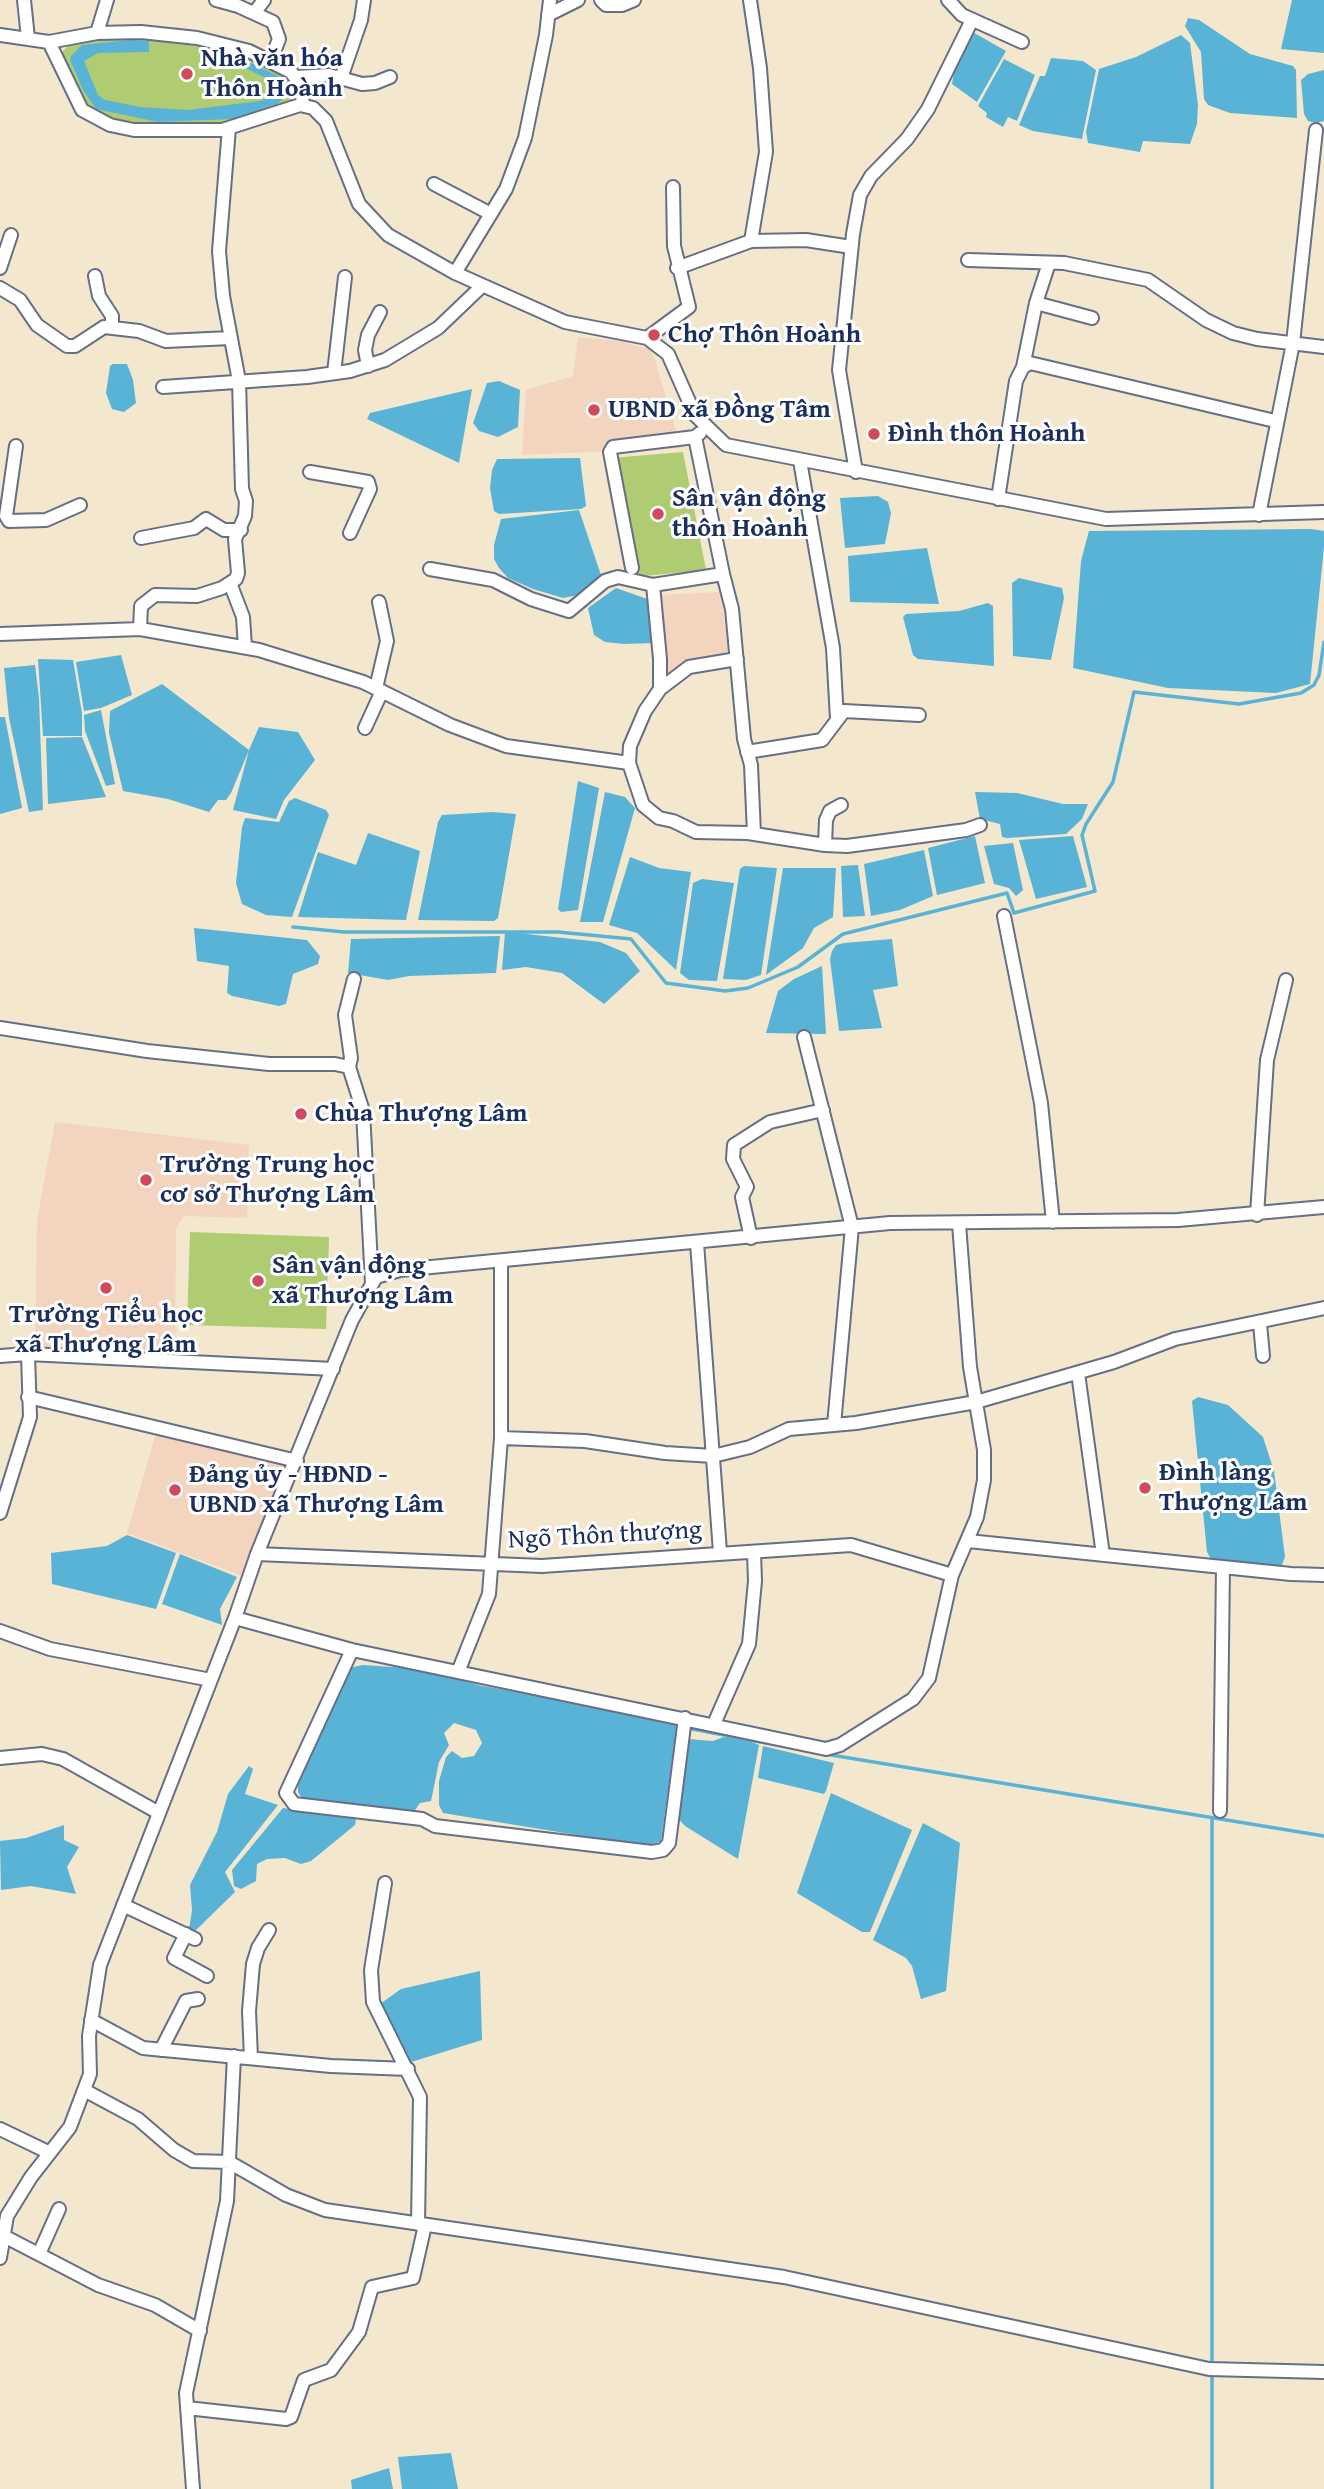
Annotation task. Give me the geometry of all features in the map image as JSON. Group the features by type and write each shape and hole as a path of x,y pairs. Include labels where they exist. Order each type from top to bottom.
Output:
{"street":[{"path":"24,0 28,38"},
{"path":"97,33 107,0"},
{"path":"216,0 273,22 279,30 279,39 271,60"},
{"path":"254,13 264,0"},
{"path":"341,78 361,20 364,0"},
{"path":"454,274 506,189 525,138 550,0"},
{"path":"548,15 578,0"},
{"path":"601,0 606,5 622,5 634,0"},
{"path":"750,0 760,68 766,152 751,241"},
{"path":"948,0 962,15 1022,42"},
{"path":"856,472 839,370 851,247 860,195 871,176 907,139 928,110 972,20"},
{"path":"0,34 49,43 97,33 141,32 197,38 249,51 271,60 296,78 301,85 303,105"},
{"path":"49,43 82,110 95,118 134,130 181,132 229,128 303,105 313,108 327,121 351,185 369,217 388,235 454,274 565,323 648,338 668,354 695,415 706,429 726,445 1106,519 1324,512"},
{"path":"296,78 319,74 362,84 390,78"},
{"path":"139,629 141,606 155,595 197,596 230,583 238,573 235,540 242,530 246,501 242,489 239,381 230,338 219,251 230,144 229,128"},
{"path":"1259,515 1275,421 1293,343 1316,130"},
{"path":"434,184 491,214"},
{"path":"648,338 689,307 677,268 673,187"},
{"path":"0,268 11,235"},
{"path":"677,268 751,241 806,240 851,247"},
{"path":"968,260 1064,263 1148,279 1206,320 1233,333 1324,347"},
{"path":"998,499 1016,381 1023,366 1035,303 1049,263"},
{"path":"95,276 99,296 112,316 112,327"},
{"path":"334,373 345,277"},
{"path":"163,387 334,373 368,366 385,360 439,328 482,286"},
{"path":"0,288 20,300 37,326 67,346 75,346 98,329 112,327 166,341 230,338"},
{"path":"1035,303 1093,318"},
{"path":"368,366 365,350 368,335 380,312"},
{"path":"1023,366 1030,363 1275,421"},
{"path":"632,568 610,452 612,447 695,437 706,429"},
{"path":"695,437 723,574 733,609 747,752 751,765 754,834"},
{"path":"16,446 6,516 9,521 46,520 80,505"},
{"path":"800,461 833,648 836,719"},
{"path":"310,472 368,482 370,489 350,533"},
{"path":"141,538 194,528 206,519 224,530 242,530"},
{"path":"430,569 493,580 531,599 569,611 605,581 618,577 653,585 723,574"},
{"path":"230,583 243,617 245,647"},
{"path":"653,585 660,689"},
{"path":"365,729 379,689 387,641 379,602"},
{"path":"0,634 139,629 245,647 330,670 506,746 629,762"},
{"path":"737,659 689,667 660,689 640,723 630,746 629,762 643,805 659,818 696,832 754,834 847,846 966,830 980,825"},
{"path":"747,752 822,740 844,711 919,715"},
{"path":"825,845 826,820 830,811 841,805"},
{"path":"1004,916 1041,1103 1053,1222"},
{"path":"354,979 345,1015 351,1058 349,1067 363,1111 372,1284"},
{"path":"1256,1215 1267,1059 1286,979"},
{"path":"0,1028 147,1051 269,1064 335,1063 349,1067"},
{"path":"804,1037 852,1227 834,1425"},
{"path":"751,1238 742,1197 747,1187 733,1159 734,1145 770,1122 822,1110"},
{"path":"0,2258 7,2216 70,2127 90,2074 90,2020 100,1965 235,1618 257,1554 352,1320 376,1277 400,1270 890,1223 1053,1222 1256,1215 1324,1207"},
{"path":"235,1618 352,1650 826,1749 882,1719 913,1699 929,1678 952,1576 968,1541 984,1480 984,1450 976,1402 958,1224"},
{"path":"697,1243 720,1552"},
{"path":"458,1672 489,1594 501,1438 501,1262"},
{"path":"501,1438 585,1441 665,1453 713,1456 750,1447 789,1429 834,1425 976,1402 1078,1373 1175,1339 1260,1324 1324,1308"},
{"path":"1260,1324 1263,1356"},
{"path":"0,1356 28,1354 332,1369"},
{"path":"0,1513 30,1417 28,1354"},
{"path":"1078,1373 1103,1555"},
{"path":"28,1398 297,1461"},
{"path":"968,1541 1324,1575"},
{"name":"Ngõ Thôn thượng","path":"257,1554 542,1566 851,1545 952,1576"},
{"path":"714,1724 749,1644 755,1581 754,1553"},
{"path":"1220,1811 1223,1567"},
{"path":"0,1631 50,1650 211,1680"},
{"path":"352,1650 286,1793 294,1804 422,1819 449,1827 652,1852 663,1850 669,1843 685,1718"},
{"path":"0,1758 42,1754 63,1759 159,1813"},
{"path":"187,2408 286,2419 291,2417 304,2380 331,2371 359,2332 374,2285 412,2278 421,2224 420,2097 408,2069 379,2019 373,2002 371,1970 384,1883"},
{"path":"123,1905 190,1937 174,1958 207,1976"},
{"path":"251,2058 249,2011 253,1964 258,1948 269,1930"},
{"path":"161,2050 186,2001 198,1998"},
{"path":"90,2020 143,2048 378,2070 408,2069"},
{"path":"190,2488 186,2393 227,2201 234,2056"},
{"path":"84,2090 138,2119 174,2150 193,2161 229,2162 286,2195 325,2210 784,2277 1209,2369 1324,2372"},
{"path":"0,2129 50,2153"},
{"path":"39,2254 59,2209"},
{"path":"2,2235 98,2285 155,2305 200,2331"}],"shaded area":[{"path":"578,337 620,341 649,349 655,360 681,448 522,455 526,390 573,376"},
{"path":"721,592 728,655 693,661 663,682 658,595"},
{"path":"55,1122 249,1145 247,1218 184,1216 176,1228 175,1355 35,1348 37,1221"},
{"path":"156,1433 285,1462 245,1577 127,1533"}],"green space":[{"path":"100,36 175,39 248,57 280,70 295,81 292,100 283,106 222,125 156,126 106,117 90,109 62,52 72,42"},
{"name":"Sân vận động thôn Hoành","path":"683,452 706,570 633,577 611,458"},
{"name":"Sân vận động xã Thượng Lâm","path":"190,1232 329,1237 326,1329 187,1325"}],"water":[{"path":"1292,0 1324,0 1324,53 1281,49"},
{"path":"1188,18 1199,20 1250,54 1293,66 1296,70 1297,118 1230,113 1208,105 1204,99 1201,52 1185,26"},
{"path":"969,30 1006,51 977,102 952,84 956,61"},
{"path":"1181,35 1190,43 1198,105 1197,124 1190,144 1143,141 1140,152 1088,143 1086,132 1099,69 1136,57"},
{"path":"130,40 149,41 149,52 98,53 84,61 98,95 105,100 140,107 188,110 260,101 272,96 276,87 274,82 245,68 217,61 218,53 251,63 284,79 289,85 288,94 277,104 232,119 158,122 96,109 83,90 70,60 71,56 82,45"},
{"path":"1051,58 1083,61 1096,70 1082,139 1033,131 1019,125 1040,76 1045,76"},
{"path":"1004,59 1035,75 1017,121 1008,117 1003,127 986,117 987,113 978,106"},
{"path":"1324,70 1324,121 1316,123 1308,121 1304,114 1301,80 1308,74"},
{"path":"127,364 133,380 136,403 124,412 112,409 106,393 110,366"},
{"path":"499,381 520,390 518,427 498,437 479,431 473,423 487,383"},
{"path":"472,389 459,463 367,419 370,413"},
{"path":"580,458 586,506 581,509 499,514 494,511 490,488 492,470 497,459"},
{"path":"878,496 888,502 891,513 885,544 845,548 840,498"},
{"path":"579,510 601,575 583,594 563,598 533,589 508,578 499,568 494,559 494,545 501,519"},
{"path":"1089,531 1324,531 1324,547 1310,684 1276,693 1168,688 1073,668 1081,561"},
{"path":"927,548 939,604 850,602 848,556"},
{"path":"1019,578 1062,588 1064,598 1051,660 1013,656 1012,583"},
{"path":"616,588 653,601 656,643 605,642 594,635 588,608"},
{"path":"988,603 993,606 994,666 918,659 913,655 903,617 906,614 959,611"},
{"path":"121,655 132,695 101,708 84,711 76,662"},
{"path":"38,659 73,660 82,713 82,736 43,736"},
{"path":"35,665 39,698 43,810 29,812 9,718 4,668"},
{"path":"162,684 249,750 231,793 226,800 218,800 209,812 168,799 123,791 109,733 110,711"},
{"path":"101,710 115,784 106,786 85,731 84,715"},
{"path":"0,717 5,717 22,808 0,814"},
{"path":"259,727 298,732 315,760 284,800 276,819 233,810 249,750"},
{"path":"82,737 106,797 48,804 46,738"},
{"path":"578,781 599,788 578,910 561,912 558,909"},
{"path":"605,792 625,797 635,808 603,922 580,922"},
{"path":"975,792 1017,793 1063,804 1088,804 1082,819 1066,834 1007,838 1002,837 1000,824 980,819"},
{"path":"295,798 326,810 329,815 292,917 266,915 242,904 236,883 242,827 245,818 279,822 289,801"},
{"path":"493,812 516,814 498,918 494,921 418,920 438,822 442,815"},
{"path":"368,833 420,851 406,920 298,917 318,852 356,865"},
{"path":"975,836 985,883 937,895 928,848"},
{"path":"1073,836 1087,887 1036,899 1019,840"},
{"path":"1013,843 1023,890 1016,896 1009,888 994,884 984,846"},
{"path":"924,850 933,896 900,910 871,916 864,864"},
{"path":"630,857 659,868 691,872 676,970 637,933 609,925"},
{"path":"858,865 865,916 843,917 841,866"},
{"path":"744,866 777,868 761,975 746,980 723,979 740,869"},
{"path":"783,868 836,868 833,917 814,928 803,948 766,975"},
{"path":"702,879 734,883 717,981 689,980 680,973 693,883"},
{"path":"194,928 307,940 320,956 318,964 293,974 286,1004 279,1006 232,996 227,993 229,966 197,961"},
{"path":"505,933 600,942 626,953 640,971 604,1004 562,973 526,967 502,970"},
{"path":"500,936 496,973 409,976 388,980 348,973 351,939"},
{"path":"892,939 898,986 873,990 882,1028 839,1031 830,959 832,951 836,945 844,943"},
{"path":"822,966 826,1034 766,1033 778,991 794,979"},
{"path":"1198,1397 1228,1405 1263,1437 1274,1471 1285,1557 1281,1567 1211,1559 1207,1552 1192,1401"},
{"path":"127,1535 176,1553 156,1609 52,1584 51,1553 107,1546"},
{"path":"180,1554 237,1577 220,1609 222,1625 162,1604"},
{"path":"363,1665 421,1669 478,1685 677,1722 661,1841 651,1846 619,1842 443,1813 439,1805 439,1781 446,1757 452,1751 462,1758 474,1756 482,1743 476,1730 454,1723 444,1733 449,1745 439,1762 431,1801 420,1803 413,1813 314,1801 301,1797 298,1792 298,1775 348,1668"},
{"path":"732,1734 759,1745 738,1859 685,1826 677,1817 688,1739 713,1741"},
{"path":"763,1746 834,1763 824,1794 758,1778"},
{"path":"249,1766 253,1769 245,1794 278,1805 225,1872 235,1892 194,1932 189,1930 192,1910 190,1885 217,1832 228,1794"},
{"path":"831,1793 912,1830 870,1932 862,1932 797,1893"},
{"path":"283,1808 352,1818 356,1820 355,1825 311,1861 301,1864 285,1858 267,1859 257,1864 256,1881 241,1889 234,1886 232,1870"},
{"path":"923,1823 960,1843 946,1991 921,1999 912,1966 906,1958 873,1940"},
{"path":"64,1825 64,1840 79,1847 67,1867 76,1894 31,1886 1,1890 0,1841 26,1838"},
{"path":"480,1971 482,2040 408,2063 380,2004 401,1989"},
{"path":"451,2453 458,2489 402,2489 398,2457"},
{"path":"389,2468 393,2489 352,2489 351,2480"}],"waterway":[{"path":"293,927 344,932 558,932 631,939 666,983 725,991 748,988 798,967 843,934 1007,893 1014,913 1095,891 1082,835 1086,824 1113,782 1134,692 1239,704 1301,693 1314,685 1319,675 1324,642"},
{"path":"687,1728 724,1735"},
{"path":"749,1740 779,1745"},
{"path":"825,1754 1324,1836"},
{"path":"1212,1818 1212,2366"},
{"path":"1212,2373 1212,2489"}],"place":[{"name":"Nhà văn hóa Thôn Hoành","path":"187,74"},
{"name":"Chợ Thôn Hoành","path":"654,335"},
{"name":"UBND xã Đồng Tâm","path":"594,410"},
{"name":"Đình thôn Hoành","path":"874,434"},
{"name":"Sân vận động thôn Hoành","path":"658,514"},
{"name":"Chùa Thượng Lâm","path":"301,1114"},
{"name":"Trường Trung học cơ sở Thượng Lâm","path":"146,1180"},
{"name":"Sân vận động xã Thượng Lâm","path":"258,1281"},
{"name":"Trường Tiểu học xã Thượng Lâm","path":"106,1288"},
{"name":"Đình làng Thượng Lâm","path":"1145,1488"},
{"name":"Đảng ủy - HĐND - UBND xã Thượng Lâm","path":"175,1490"}]}
